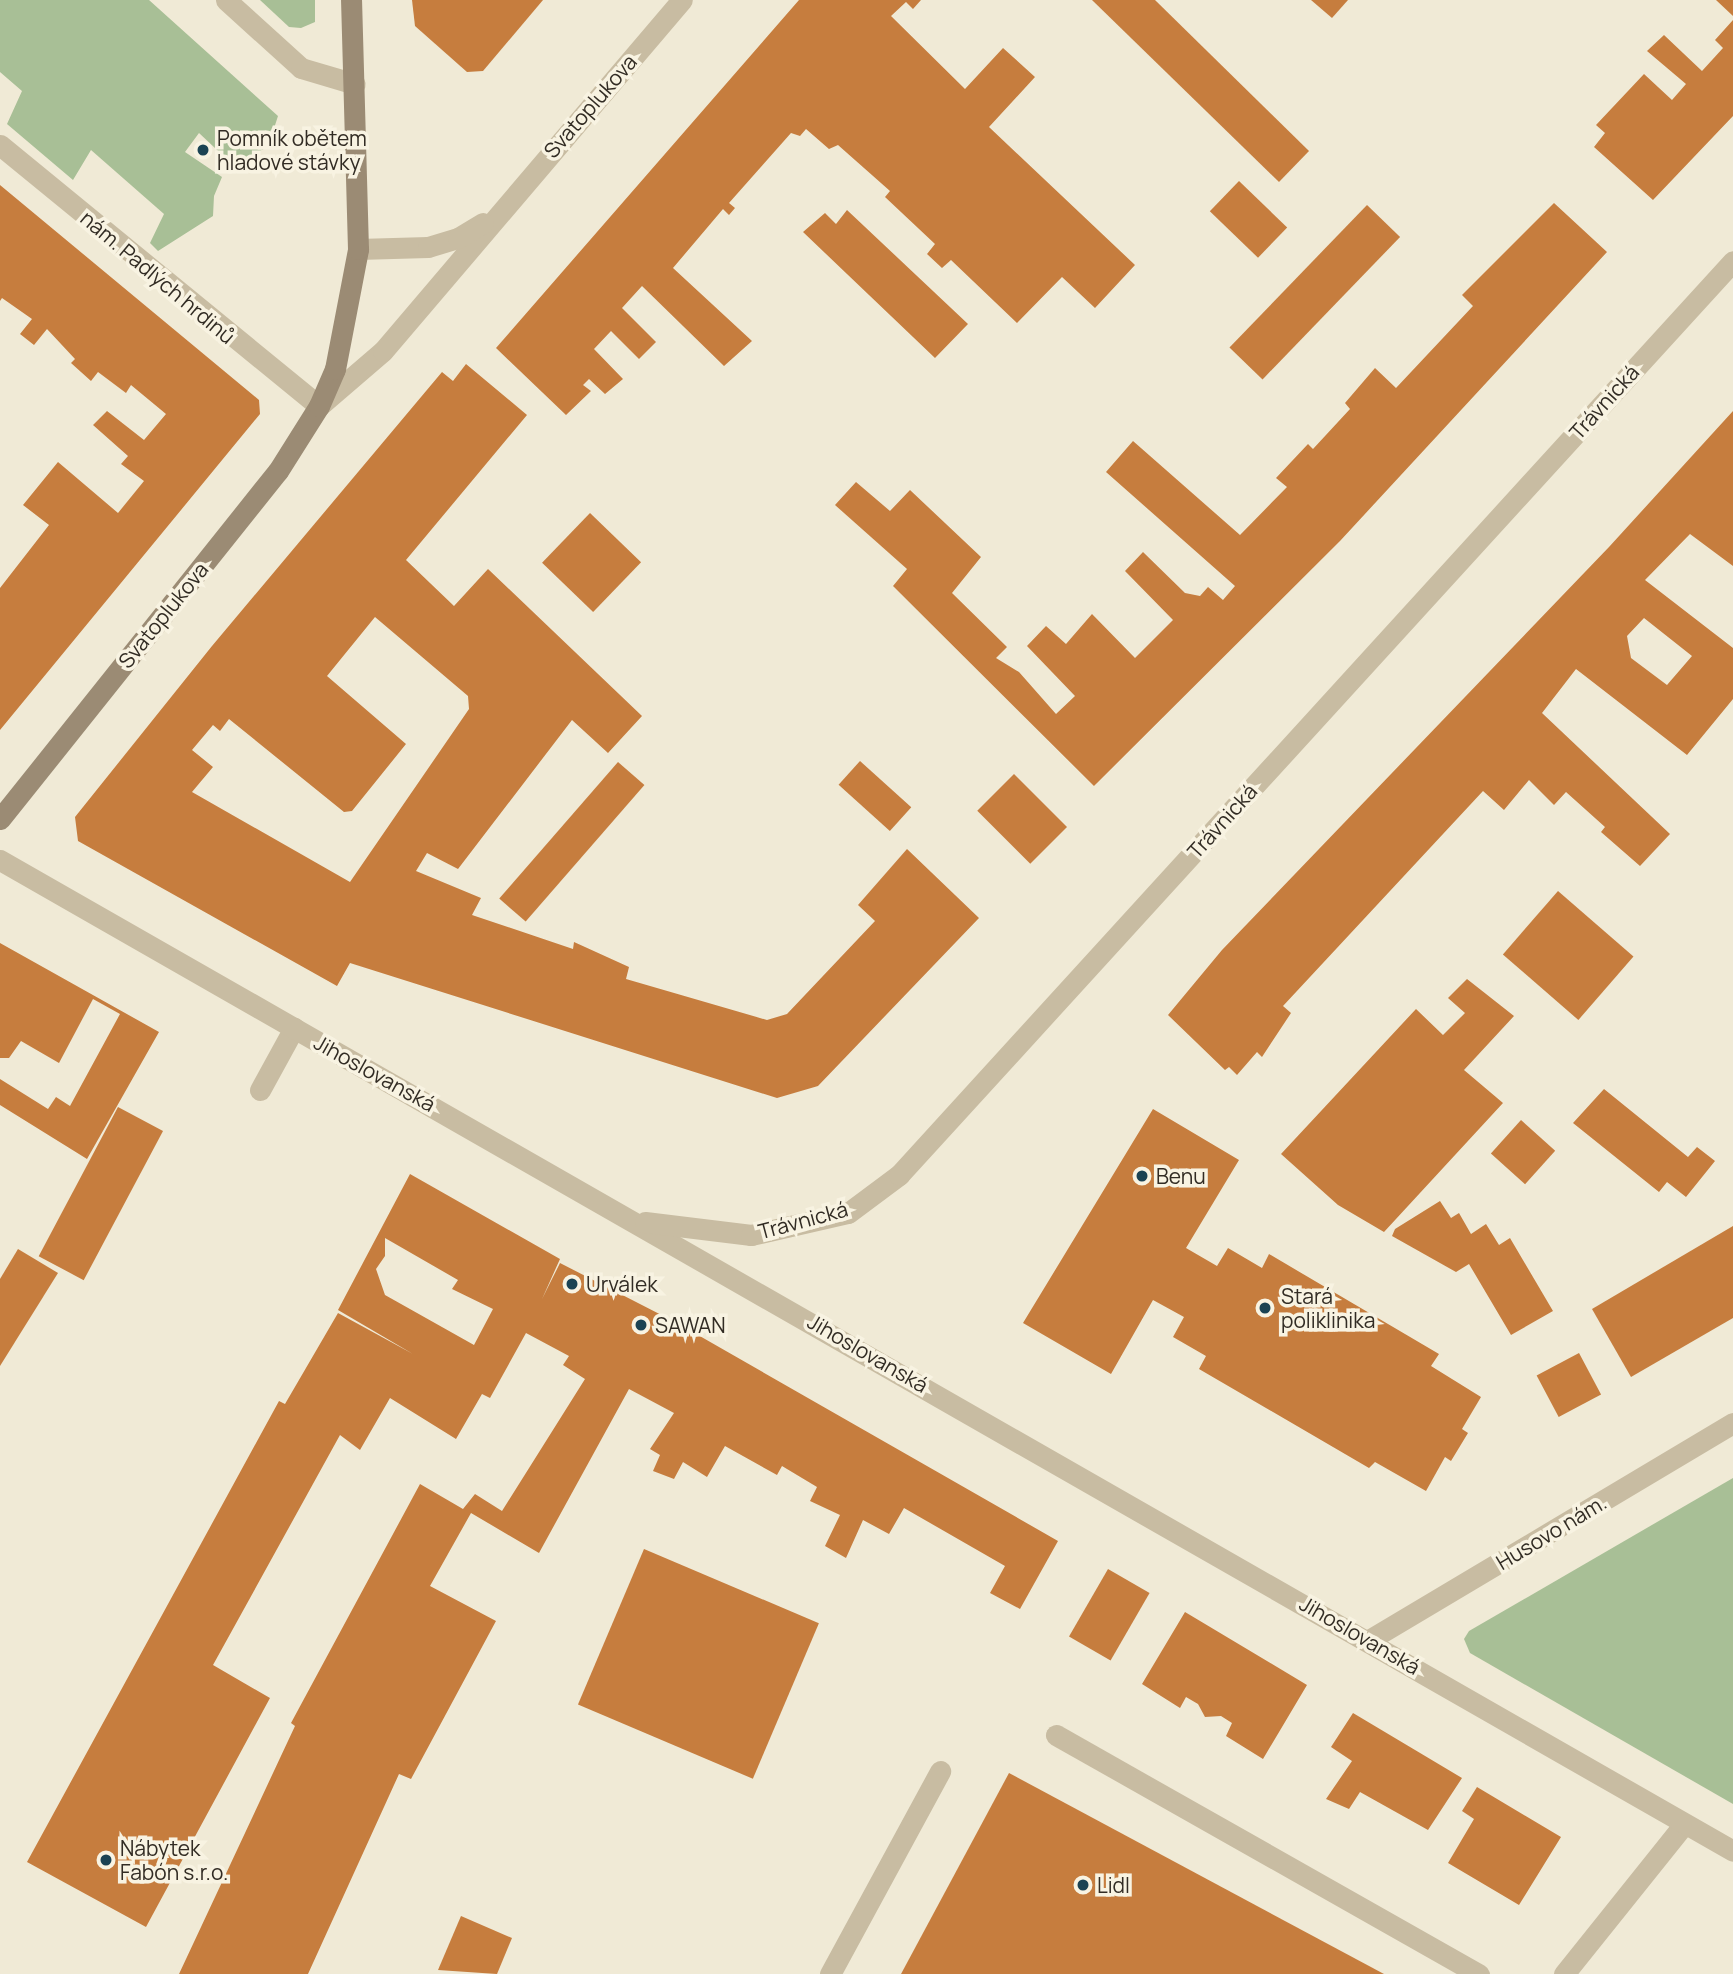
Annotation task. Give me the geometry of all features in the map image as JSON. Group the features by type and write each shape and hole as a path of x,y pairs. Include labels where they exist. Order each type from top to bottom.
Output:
{"street":[{"path":"226,0 301,68 355,84"},
{"path":"351,0 358,249"},
{"name":"Svatoplukova","path":"319,406 383,351 682,0"},
{"name":"nám. Padlých hrdinů","path":"0,145 319,406"},
{"name":"Svatoplukova","path":"0,819 278,471 319,406 335,369 358,249 428,247 458,239 499,213"},
{"name":"Trávnická","path":"636,1220 751,1235 848,1213 899,1175 1733,261"},
{"name":"Jihoslovanská","path":"0,860 636,1220 1733,1852"},
{"path":"260,1090 294,1028"},
{"name":"Husovo nám.","path":"1369,1640 1733,1423"},
{"path":"1056,1735 1479,1974"},
{"path":"830,1974 940,1771"},
{"path":"1564,1974 1684,1824"}],"green space":[{"path":"0,0 149,0 278,116 268,147 232,164 199,133 185,152 222,177 214,196 213,216 158,251 150,243 164,214 91,150 73,180 7,124 22,91 0,72"},
{"path":"260,0 315,0 315,22 301,28 289,27"},
{"path":"1733,1478 1733,1804 1470,1653 1464,1639 1469,1631"}],"building":[{"path":"412,0 543,0 483,71 467,72 415,26"},
{"path":"799,0 921,0 913,9 906,2 891,16 965,89 1003,48 1035,77 989,127 1135,265 1095,308 1062,277 1017,323 951,260 942,268 927,254 935,244 885,197 890,191 838,145 829,149 806,129 800,136 791,133 729,203 735,208 729,215 723,209 673,268 752,341 724,366 642,286 622,308 656,342 639,359 611,331 594,349 623,379 605,394 589,379 583,385 591,391 566,415 496,348"},
{"path":"1092,0 1155,0 1309,151 1279,182"},
{"path":"1311,0 1348,0 1332,18"},
{"path":"1716,0 1733,0 1733,16"},
{"path":"1733,20 1733,116 1653,200 1594,147 1605,133 1596,125 1644,74 1672,100 1686,84 1647,51 1664,35 1702,71 1723,48 1715,40"},
{"path":"1239,181 1287,228 1258,258 1210,211"},
{"path":"0,185 259,400 260,414 0,730 0,588 49,525 23,505 58,462 118,513 144,481 121,464 128,456 93,425 107,411 144,440 166,414 131,385 126,393 98,372 91,381 71,363 75,359 47,329 34,345 20,334 32,319 2,298 0,301"},
{"path":"1554,203 1607,252 1340,541 1094,786 893,586 907,569 835,505 856,482 890,511 910,490 981,557 952,593 1007,647 996,658 1019,672 1056,714 1075,696 1027,646 1046,626 1066,644 1092,614 1135,658 1173,620 1125,571 1143,552 1185,593 1200,596 1208,587 1223,600 1235,586 1106,472 1133,441 1240,535 1287,487 1276,478 1308,444 1313,449 1350,409 1345,403 1375,368 1396,388 1473,306 1462,295"},
{"path":"1367,205 1400,237 1263,379 1229,347"},
{"path":"847,210 968,324 935,358 803,232 825,213 836,224"},
{"path":"466,364 527,415 406,560 454,606 488,569 642,716 608,753 572,720 458,869 427,853 416,871 481,898 472,915 573,949 574,942 629,967 626,979 767,1020 787,1014 875,921 858,905 907,849 979,918 818,1086 777,1098 350,963 337,986 78,841 75,817 212,646 442,372 453,381","holes":["375,617 468,696 469,709 350,882 192,792 213,767 192,750 213,725 220,731 229,719 344,812 352,811 406,744 327,676"]},
{"path":"1733,411 1733,566 1690,534 1645,580 1733,648 1733,699 1687,755 1576,669 1542,713 1670,834 1640,866 1601,832 1605,827 1566,792 1554,805 1529,780 1504,810 1483,791 1283,1006 1291,1013 1262,1057 1257,1052 1237,1075 1229,1067 1225,1070 1168,1015 1222,950 1609,547","holes":["1644,618 1692,656 1667,685 1631,658 1627,636"]},
{"path":"590,513 641,562 593,612 542,563"},
{"path":"860,761 911,807 890,831 839,785"},
{"path":"618,762 644,785 526,922 499,899"},
{"path":"1014,774 1067,827 1030,864 977,811"},
{"path":"1558,891 1633,957 1578,1020 1503,954"},
{"path":"0,943 159,1032 87,1159 0,1105 0,1079 48,1109 56,1097 70,1106 120,1014 93,999 59,1063 21,1041 9,1058 0,1058"},
{"path":"1467,979 1514,1016 1464,1070 1503,1103 1384,1232 1338,1205 1281,1154 1416,1009 1443,1035 1465,1013 1448,998"},
{"path":"1604,1089 1688,1157 1697,1147 1715,1161 1686,1197 1667,1182 1659,1192 1573,1123"},
{"path":"118,1107 163,1131 84,1280 39,1256"},
{"name":"Stará poliklinika","path":"1153,1109 1239,1160 1186,1248 1217,1266 1228,1248 1262,1268 1269,1254 1439,1354 1431,1366 1481,1397 1462,1429 1468,1433 1451,1461 1445,1457 1426,1491 1375,1462 1369,1468 1199,1369 1206,1356 1173,1337 1184,1317 1153,1300 1111,1374 1023,1323"},
{"path":"1521,1120 1555,1151 1525,1184 1491,1153"},
{"path":"410,1174 560,1259 542,1299 560,1263 677,1323 1058,1541 1020,1609 990,1593 1005,1566 904,1508 889,1534 863,1520 846,1558 825,1546 840,1515 810,1501 817,1487 782,1466 777,1475 725,1446 707,1477 683,1462 674,1479 653,1471 660,1455 650,1449 674,1413 629,1389 539,1553 471,1513 430,1586 496,1621 411,1779 399,1774 308,1974 179,1974 295,1726 291,1723 420,1484 463,1509 475,1494 502,1511 585,1379 563,1365 569,1356 526,1333 490,1398 482,1394 456,1439 390,1398 360,1450 340,1435 213,1665 270,1698 146,1927 27,1862 279,1401 285,1404 338,1313 413,1354 338,1310","holes":["385,1238 458,1280 452,1289 493,1309 474,1345 385,1295 376,1269 385,1256"]},
{"path":"1440,1201 1451,1218 1459,1213 1471,1234 1486,1224 1499,1245 1510,1238 1553,1311 1511,1335 1469,1264 1456,1272 1392,1236 1395,1229"},
{"path":"1733,1226 1733,1318 1631,1377 1592,1309"},
{"path":"18,1249 58,1273 0,1366 0,1279"},
{"path":"1579,1353 1601,1394 1559,1417 1537,1376"},
{"path":"644,1549 819,1623 753,1779 578,1705"},
{"path":"1108,1569 1150,1593 1111,1661 1069,1637"},
{"path":"1185,1612 1307,1685 1263,1759 1226,1736 1232,1723 1221,1716 1205,1717 1198,1704 1186,1697 1180,1708 1142,1684"},
{"path":"1353,1713 1462,1778 1428,1830 1360,1792 1349,1809 1326,1799 1352,1761 1331,1747"},
{"name":"Lidl","path":"1009,1773 1384,1974 901,1974"},
{"path":"1477,1787 1561,1837 1519,1905 1448,1863 1474,1819 1462,1811"},
{"path":"461,1916 512,1938 497,1974 438,1970"}],"place":[{"name":"Pomník obětem hladové stávky","path":"203,150"},
{"name":"Benu","path":"1142,1176"},
{"name":"Urválek","path":"572,1284"},
{"name":"Stará poliklinika","path":"1265,1308"},
{"name":"SAWAN","path":"641,1325"},
{"name":"Nábytek Fabón s.r.o.","path":"106,1860"},
{"name":"Lidl","path":"1083,1885"}]}
